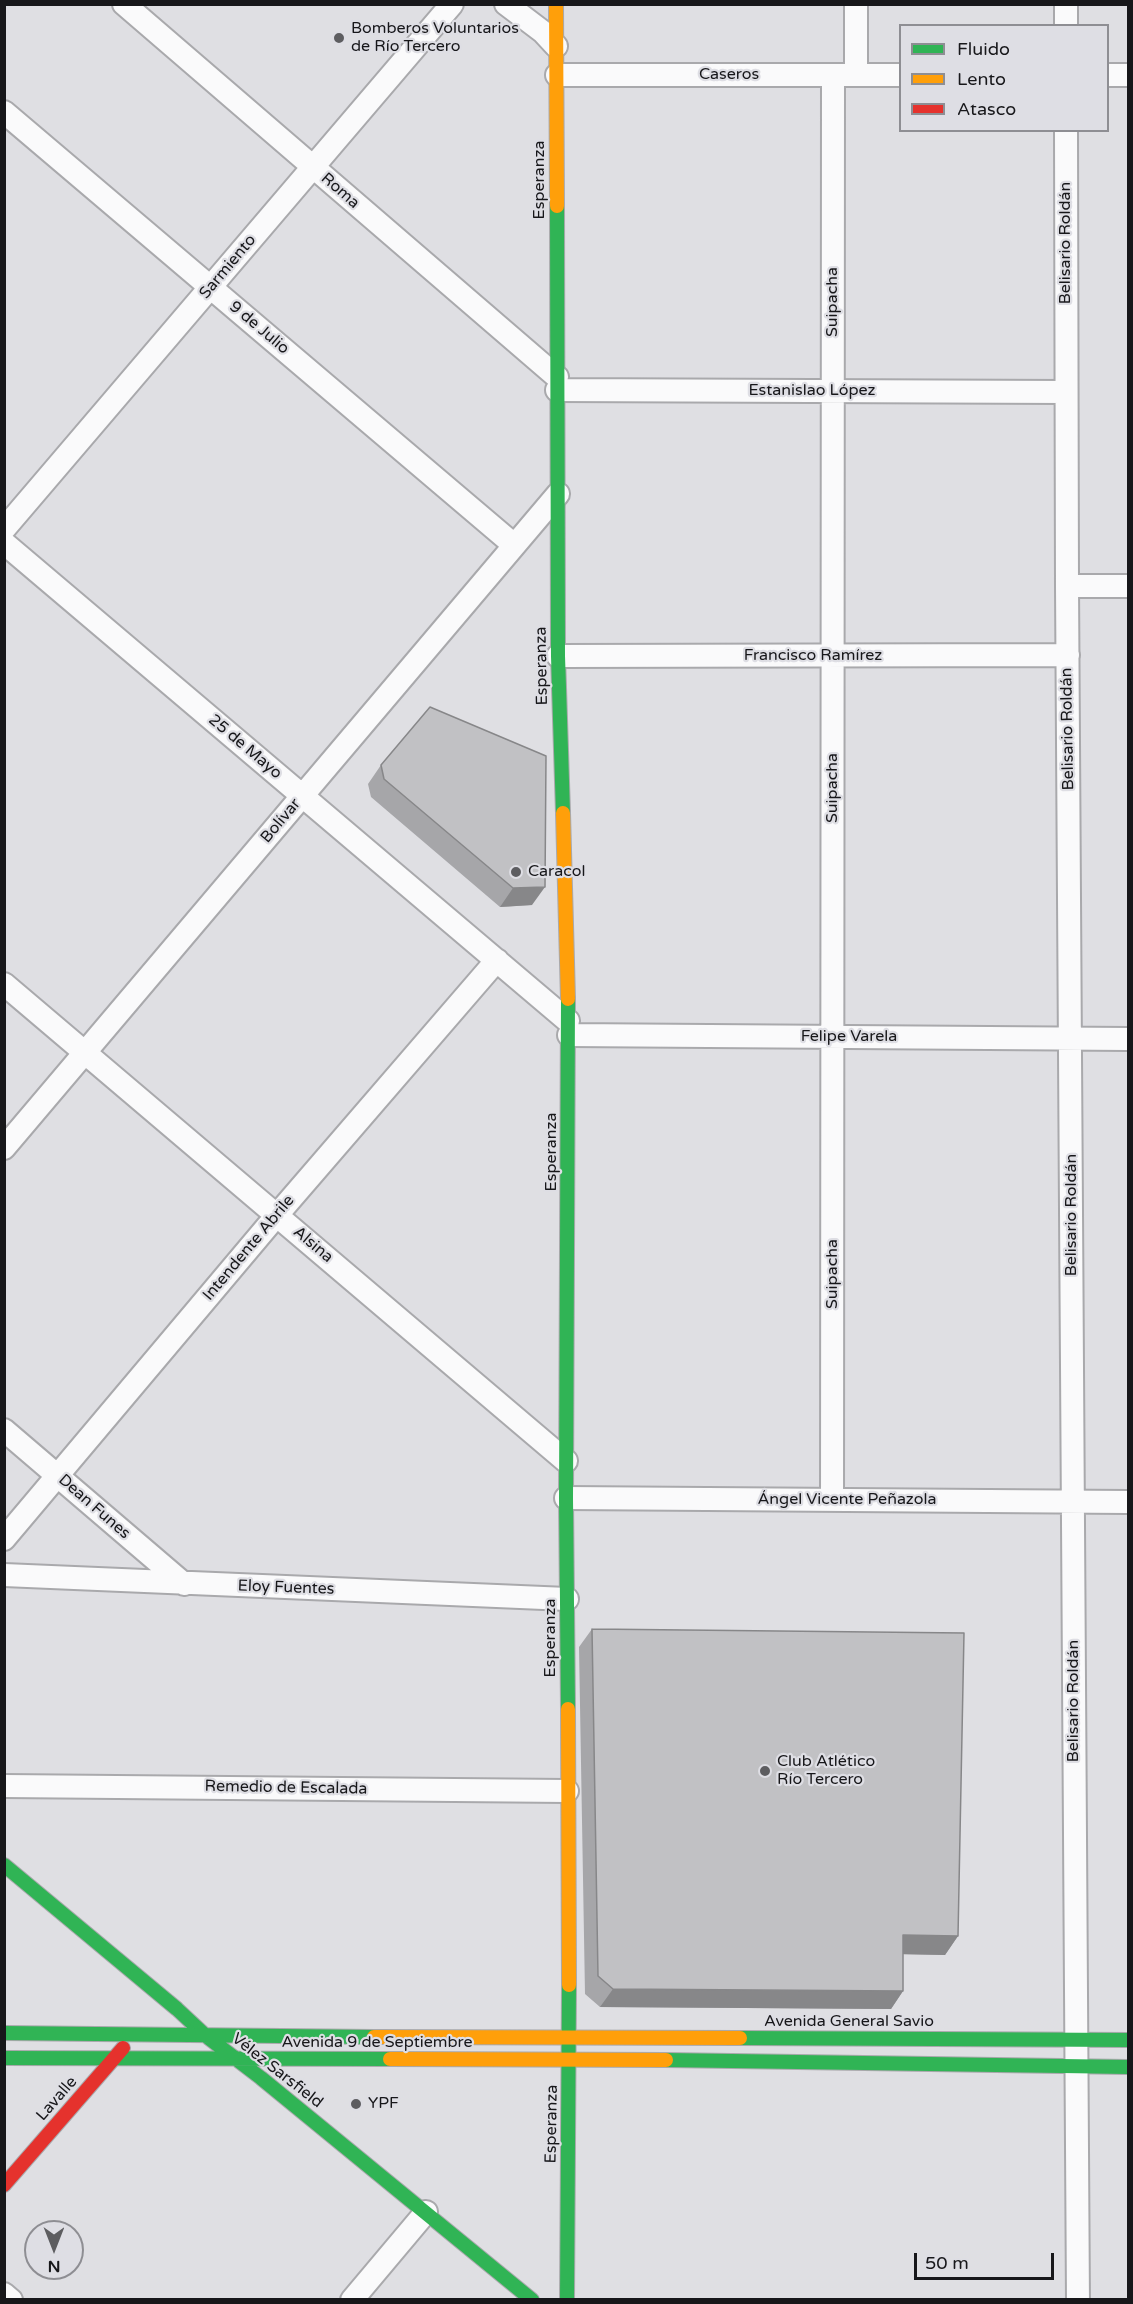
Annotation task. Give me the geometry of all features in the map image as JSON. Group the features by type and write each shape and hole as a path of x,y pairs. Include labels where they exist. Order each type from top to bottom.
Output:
{"main road":[{"name":"Esperanza","path":"556,4 558,656 568,1028 566,1498 570,2059 567,2300"},
{"name":"Vélez Sarsfield","path":"4,1865 168,2001 206,2036 532,2300"},
{"name":"Avenida 9 de Septiembre","path":"4,2033 206,2036 569,2036"},
{"name":"Lavalle","path":"4,2185 135,2034"},
{"name":"Avenida General Savio","path":"569,2036 1128,2040"},
{"name":"Avenida 9 de Septiembre","path":"4,2058 114,2060 570,2059"},
{"path":"570,2059 1128,2067"}],"street":[{"name":"Roma","path":"124,4 313,167 557,383"},
{"name":"Sarmiento","path":"4,529 452,4"},
{"path":"506,4 543,32 556,46"},
{"name":"Suipacha","path":"832,1500 833,392 844,75 856,4"},
{"path":"1066,4 1066,24"},
{"name":"Caseros","path":"557,75 899,75"},
{"path":"1109,75 1128,75"},
{"name":"9 de Julio","path":"4,112 514,545"},
{"name":"Belisario Roldán","path":"1066,132 1078,2300"},
{"name":"Estanislao López","path":"557,383 833,392 1066,392"},
{"name":"Bolívar","path":"4,1148 558,494"},
{"name":"25 de Mayo","path":"4,543 497,960 568,1028"},
{"path":"1067,586 1128,586"},
{"name":"Francisco Ramírez","path":"558,656 1068,655"},
{"name":"Intendente Abrile","path":"4,1539 277,1215 497,960"},
{"name":"Alsina","path":"4,984 566,1461"},
{"name":"Felipe Varela","path":"568,1028 833,1037 1128,1039"},
{"name":"Dean Funes","path":"4,1430 184,1584"},
{"name":"Ángel Vicente Peñazola","path":"566,1498 1128,1502"},
{"name":"Eloy Fuentes","path":"4,1575 567,1599"},
{"name":"Remedio de Escalada","path":"4,1786 567,1791"},
{"path":"352,2300 426,2212"},
{"path":"4,2294 11,2300"}],"building":[{"path":"430,707 546,756 545,887 513,888 384,779 381,765"},
{"name":"Club Atlético Río Tercero","path":"592,1629 964,1633 958,1936 903,1935 903,1991 613,1989 598,1976"}],"traffic: fast":[{"path":"557,206 558,656 563,813"},
{"path":"568,999 566,1498 568,1709"},
{"path":"4,1865 177,2009 206,2036 261,2078 532,2300"},
{"path":"567,2300 569,1985"},
{"path":"4,2033 374,2037"},
{"path":"740,2038 1128,2040"},
{"path":"4,2058 390,2059"},
{"path":"666,2060 1128,2067"}],"traffic: slow":[{"path":"556,4 557,206"},
{"path":"563,813 568,999"},
{"path":"568,1709 569,1985"},
{"path":"374,2037 740,2038"},
{"path":"390,2059 666,2060"}],"traffic: jam":[{"path":"4,2185 123,2048"}],"place":[{"name":"Bomberos Voluntarios de Río Tercero","path":"339,38"},
{"name":"Caracol","path":"516,872"},
{"name":"Club Atlético Río Tercero","path":"765,1771"},
{"name":"YPF","path":"356,2104"}]}
